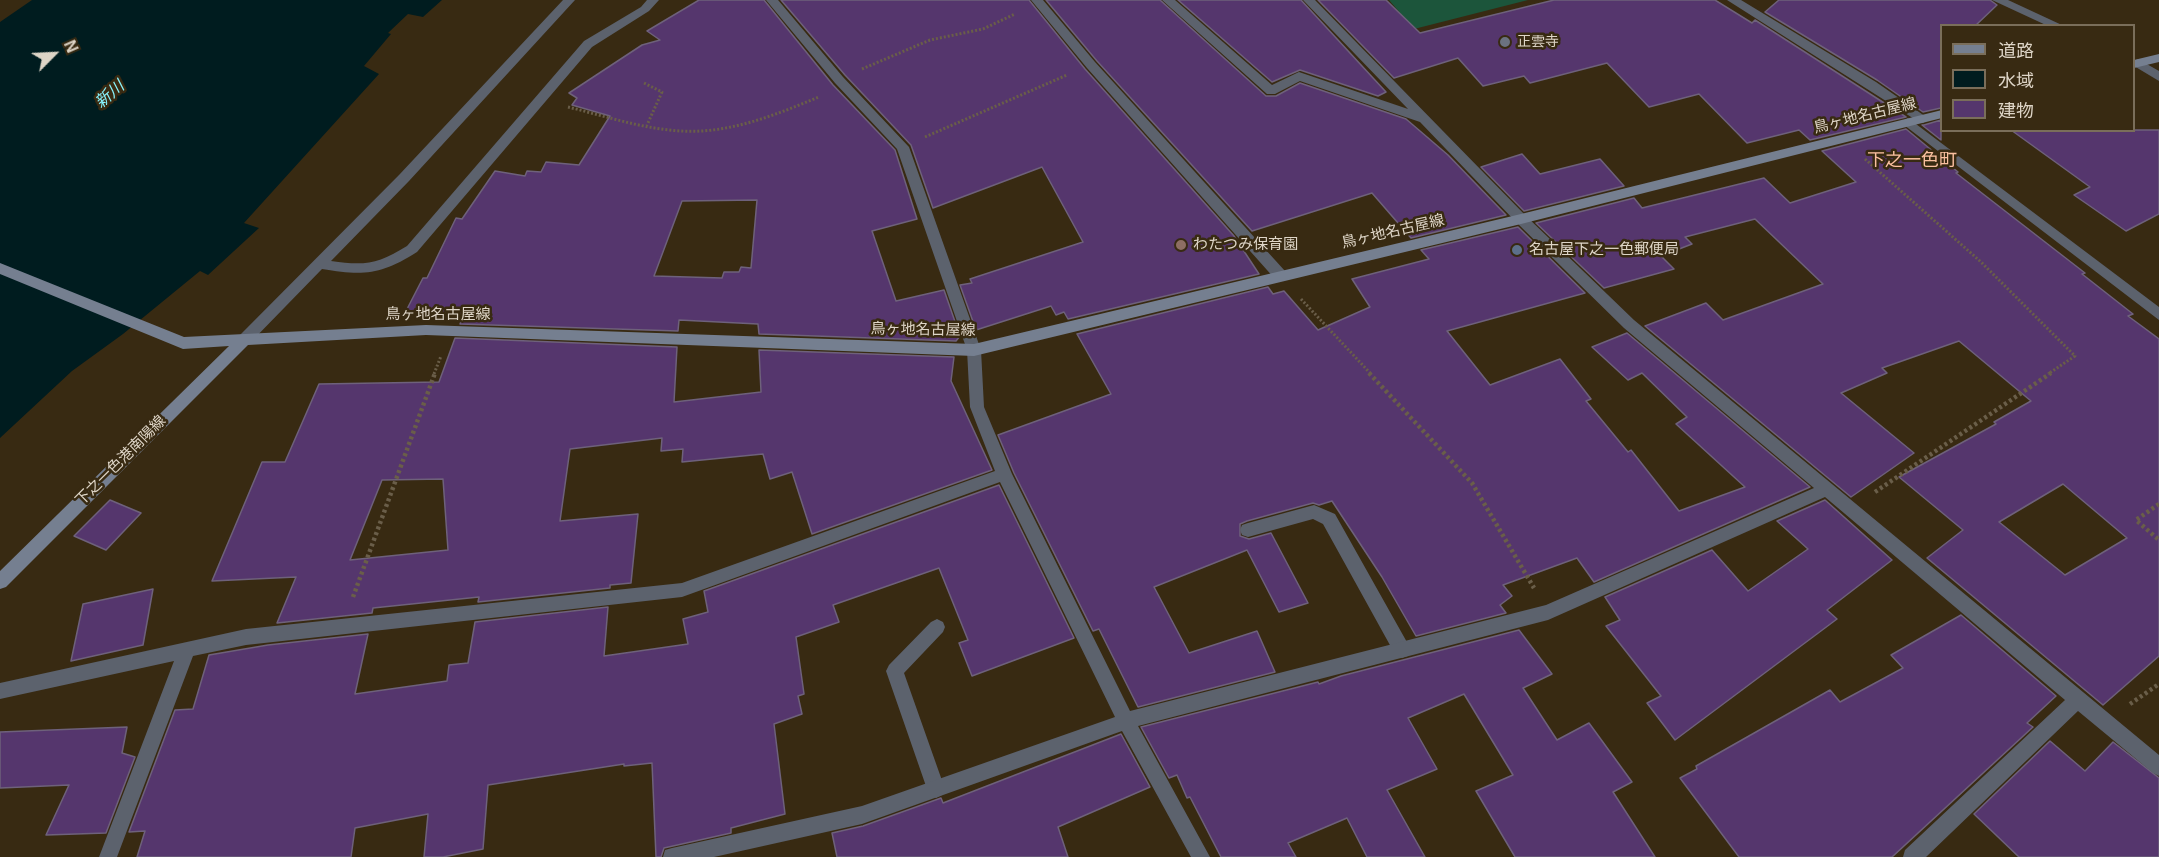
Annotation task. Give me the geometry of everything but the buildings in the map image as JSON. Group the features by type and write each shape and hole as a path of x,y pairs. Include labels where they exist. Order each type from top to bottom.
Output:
{"main road":[{"path":"2137,61 2159,58"},
{"name":"鳥ヶ地名古屋線","path":"0,268 183,343 451,330 975,350 1521,219 1940,114"},
{"name":"下之一色港南陽線","path":"0,582 243,340"}],"street":[{"path":"243,340 404,178 569,0"},
{"path":"319,264 360,270 384,267 412,249 588,44 645,9 653,0"},
{"path":"772,0 842,82 903,147 975,350 977,407 1004,474 1126,721 1201,857"},
{"path":"1168,0 1271,91 1299,76 1423,119"},
{"path":"1309,0 1521,219 1629,324 2159,767"},
{"path":"1733,0 1923,119"},
{"path":"1998,0 2054,24"},
{"path":"1041,1 1090,65 1280,275"},
{"path":"2137,61 2159,77"},
{"path":"1908,122 2159,315"},
{"path":"0,691 246,638 682,590 1004,474"},
{"path":"672,857 862,815 1126,721 1548,612 1825,490"},
{"path":"1248,530 1314,512 1329,519 1402,650"},
{"path":"936,789 895,670 937,627"},
{"path":"108,857 187,650"},
{"path":"1912,857 2077,699"}],"path":[{"path":"540,100 682,131 748,123 780,114 930,40 983,29 1041,1"},
{"path":"903,147 1090,65"},
{"path":"644,83 662,92 647,125"},
{"path":"1842,138 1980,262 2075,356 1850,510"},
{"path":"1280,275 1472,483 1548,612"},
{"path":"343,626 451,330"},
{"path":"2159,504 2136,520 2159,540"}],"green space":[{"path":"1389,0 1528,0 1414,29"}],"water":[{"name":"新川","path":"32,0 442,0 423,17 408,14 388,33 391,34 364,66 379,74 244,223 259,228 208,275 200,271 123,334 72,371 0,438 0,22"}],"place":[{"name":"正雲寺","path":"1505,42"},
{"name":"わたつみ保育園","path":"1181,245"},
{"name":"名古屋下之一色郵便局","path":"1517,250"}],"district":[{"name":"下之一色町","path":"1912,161"}]}
